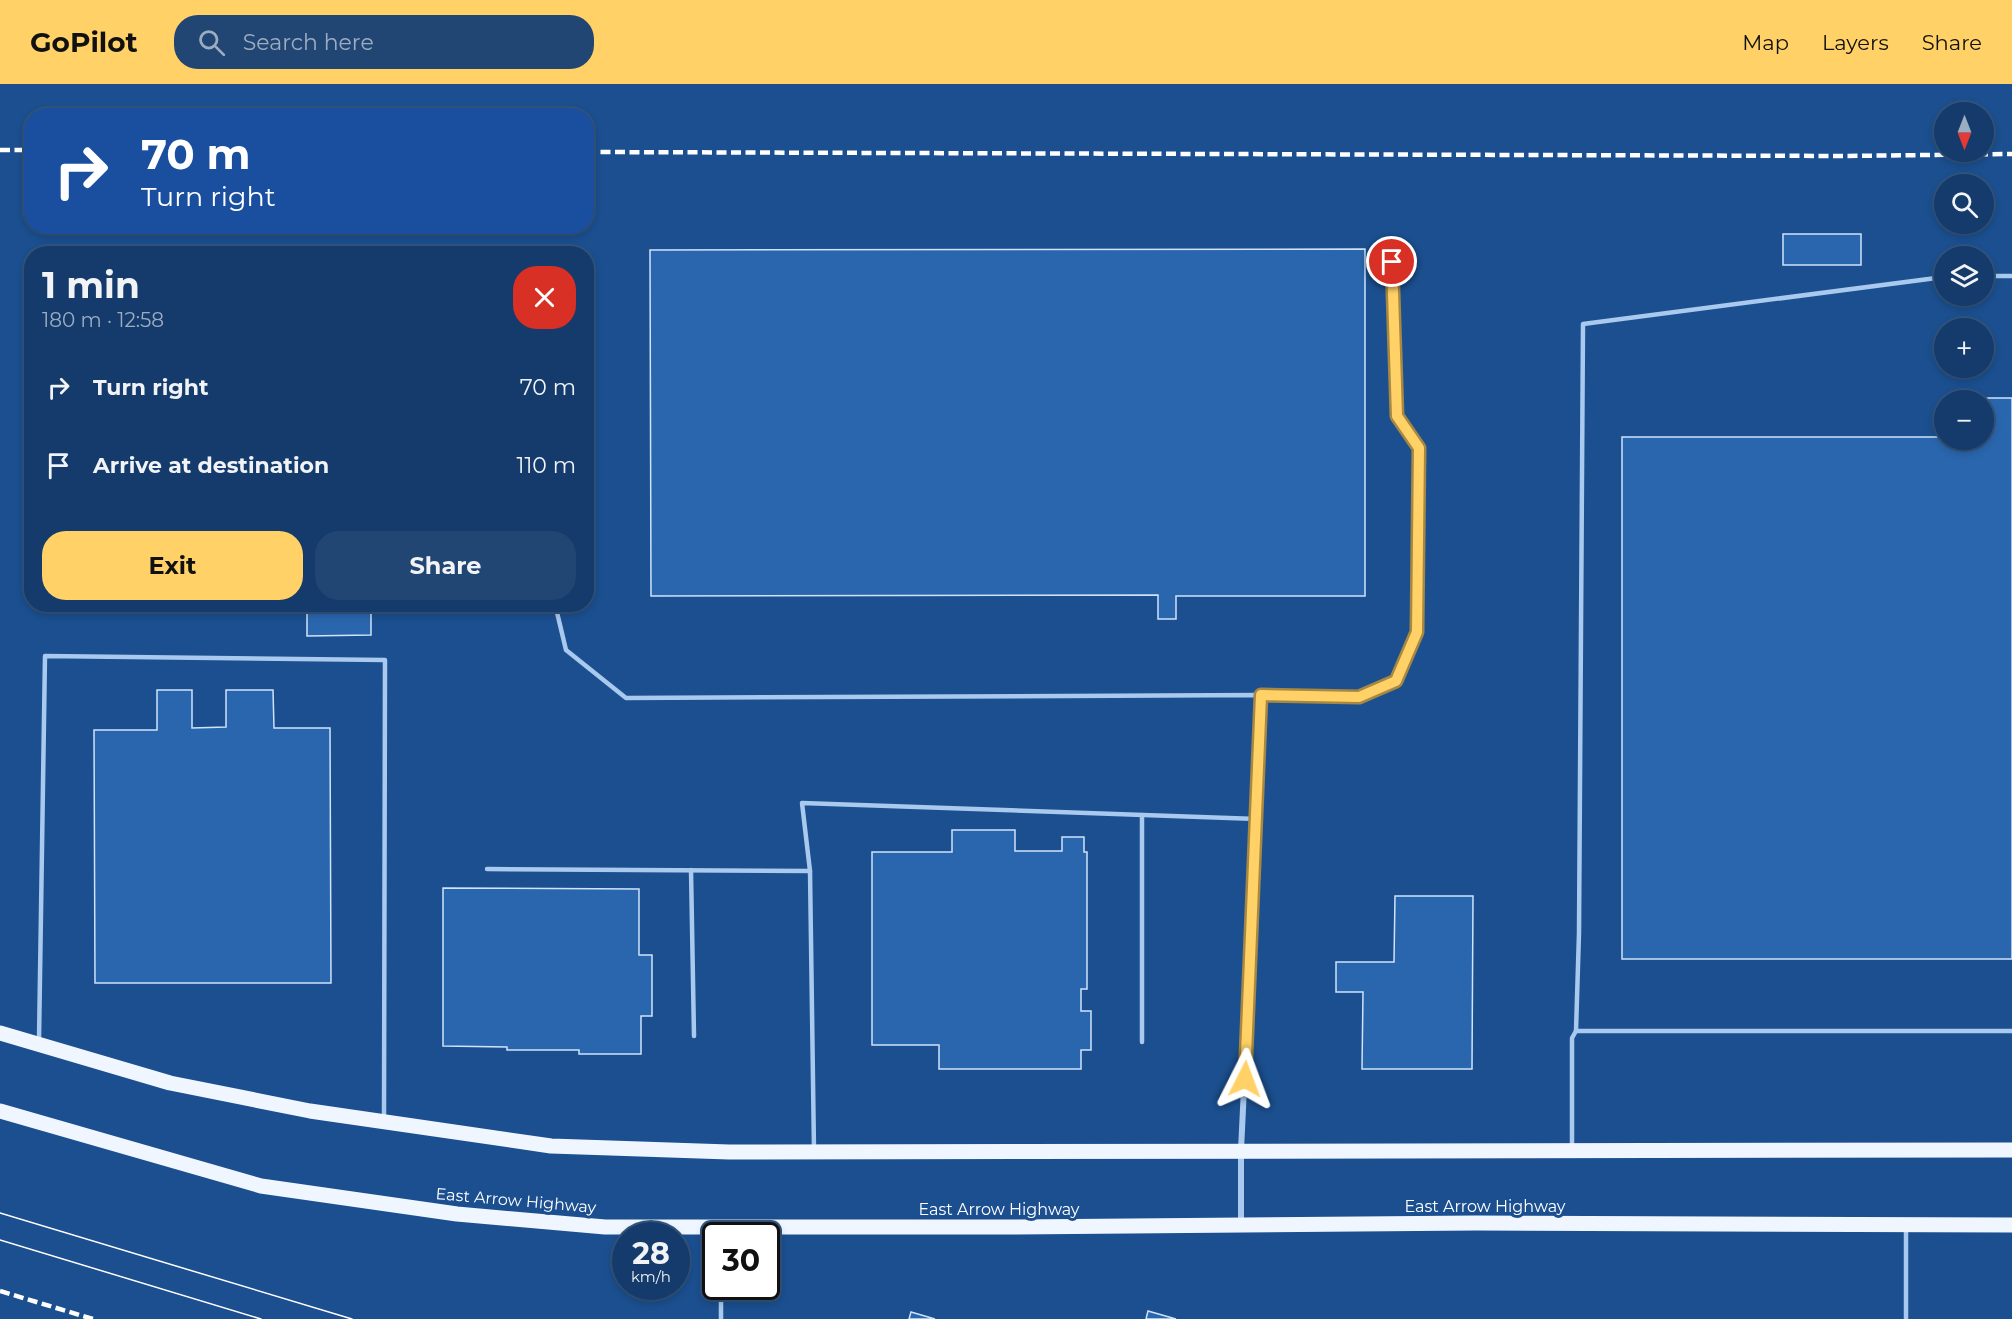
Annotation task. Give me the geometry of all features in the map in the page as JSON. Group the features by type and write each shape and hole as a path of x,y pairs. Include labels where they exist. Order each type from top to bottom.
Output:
{"main road":[{"path":"0,1034 170,1083 310,1111 551,1146 729,1152 2012,1150"},
{"name":"East Arrow Highway","path":"0,1111 261,1186 468,1215 605,1227 702,1230"},
{"name":"East Arrow Highway","path":"780,1230 1241,1225 2012,1225"}],"street":[{"path":"1241,1225 1241,1150 1257,819"}],"lane":[{"path":"557,612 566,650 626,698 1261,695 1359,697 1396,681 1417,632 1419,448 1397,416 1392,262"},
{"path":"1994,276 2012,276"},
{"path":"1572,1150 1572,1038 1576,1031 1579,933 1583,324 1934,278"},
{"path":"39,1045 45,656 385,660 384,1122"},
{"path":"814,1152 810,871 802,803 1257,819 1261,695"},
{"path":"1142,815 1142,1042"},
{"path":"487,869 810,871"},
{"path":"691,870 694,1036"},
{"path":"1576,1031 2012,1031"},
{"path":"1906,1225 1906,1319"},
{"path":"721,1300 721,1319"}],"building":[{"path":"1783,234 1861,234 1861,265 1783,265"},
{"path":"1365,249 1365,596 1176,596 1176,619 1158,619 1158,595 651,596 650,250"},
{"path":"1994,398 2012,398 2012,959 1622,959 1622,437 1934,437 1934,450 1994,450"},
{"path":"307,612 371,612 371,635 307,636"},
{"path":"157,690 192,690 192,728 226,727 226,690 273,690 274,728 330,728 331,983 95,983 94,730 157,730"},
{"path":"952,830 1015,830 1015,851 1062,851 1062,837 1084,837 1084,852 1087,852 1087,989 1081,989 1081,1011 1091,1011 1091,1050 1081,1050 1081,1069 939,1069 939,1045 872,1045 872,852 952,852"},
{"path":"443,888 639,889 639,955 652,955 652,1016 641,1016 641,1054 579,1054 579,1050 507,1050 507,1047 443,1046"},
{"path":"1395,896 1473,896 1472,1069 1362,1069 1363,992 1336,992 1336,962 1394,962"},
{"path":"1148,1311 1176,1319 1146,1319"},
{"path":"911,1312 935,1319 909,1319"}],"tram line":[{"path":"0,1213 352,1319"},
{"path":"0,1240 261,1319"}],"railway":[{"path":"0,150 24,150"},
{"path":"594,152 1845,156 2012,154"},
{"path":"0,1291 93,1319"}],"route":[{"path":"1245,1079 1261,695 1359,697 1396,681 1417,632 1419,448 1397,416 1392,262"}]}
